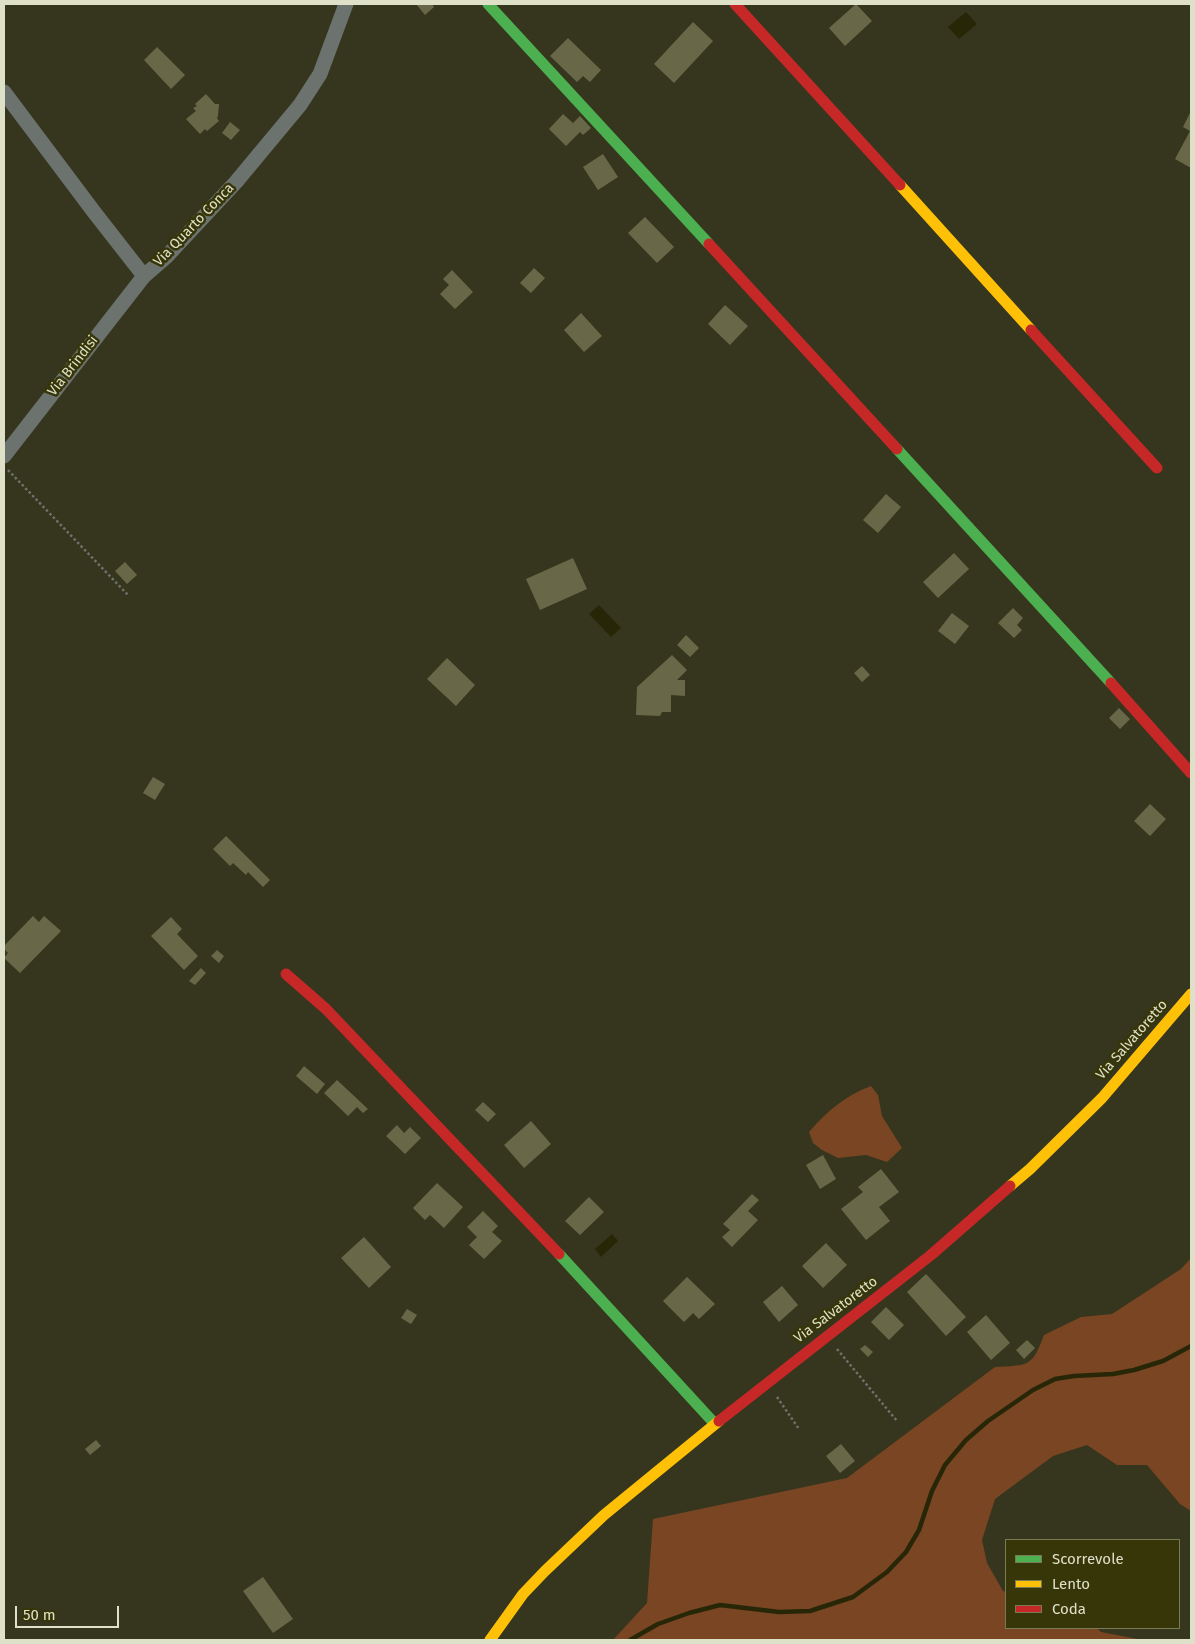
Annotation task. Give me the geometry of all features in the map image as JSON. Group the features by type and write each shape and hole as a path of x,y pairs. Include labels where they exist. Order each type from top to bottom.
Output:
{"street":[{"name":"Via Quarto Conca","path":"4,92 144,276 167,256 236,182 300,105 320,74 346,4"},
{"path":"488,4 1060,625 1191,773"},
{"path":"735,4 1158,468"},
{"name":"Via Brindisi","path":"4,456 144,276"},
{"path":"286,974 326,1009 558,1254 715,1424"},
{"name":"Via Salvatoretto","path":"490,1640 523,1594 573,1543 630,1493 931,1255 1050,1150 1102,1098 1191,994"}],"path":[{"path":"4,465 129,596"},
{"path":"826,1337 896,1421"},
{"path":"767,1383 799,1429"}],"shaded area":[{"path":"966,12 977,24 959,39 948,27"},
{"path":"599,605 621,628 611,637 589,614"},
{"path":"871,1086 878,1095 882,1116 902,1148 887,1162 866,1155 838,1158 813,1143 809,1132 822,1118 845,1099"},
{"path":"612,1234 618,1241 601,1257 595,1249"},
{"path":"1191,1258 1191,1511 1180,1504 1147,1465 1117,1465 1087,1445 1053,1456 995,1499 982,1540 987,1563 1005,1592 1005,1629 1098,1629 1101,1632 1143,1640 613,1640 647,1603 653,1519 847,1478 995,1367 1027,1363 1036,1354 1044,1335 1081,1317 1112,1314 1181,1269"}],"building":[{"path":"416,4 432,4 434,7 425,15"},
{"path":"856,4 872,21 845,46 829,28"},
{"path":"693,22 713,41 674,83 654,64"},
{"path":"568,38 601,70 590,82 583,76 577,82 550,56"},
{"path":"157,47 185,75 171,89 144,60"},
{"path":"206,94 215,104 219,104 217,118 219,121 200,134 186,119 196,111 193,108 197,106 195,104"},
{"path":"1191,111 1191,168 1175,159 1190,131 1183,127"},
{"path":"563,114 573,123 580,116 591,128 583,135 580,132 566,146 549,129"},
{"path":"230,122 240,130 231,140 222,133"},
{"path":"603,154 618,177 598,190 583,167"},
{"path":"645,217 674,247 657,263 628,233"},
{"path":"534,268 545,278 531,293 520,283"},
{"path":"452,270 473,292 455,309 440,294 449,285 443,279"},
{"path":"725,305 748,326 730,345 708,324"},
{"path":"581,313 602,336 584,352 564,330"},
{"path":"886,494 901,507 878,533 863,520"},
{"path":"954,553 969,569 938,598 923,582"},
{"path":"573,558 587,589 540,610 526,579"},
{"path":"125,562 137,575 127,584 115,571"},
{"path":"1013,608 1023,618 1017,625 1022,630 1014,638 998,623"},
{"path":"952,613 969,626 955,644 938,631"},
{"path":"686,635 699,648 690,657 677,645"},
{"path":"672,655 687,670 677,680 685,680 685,696 671,695 671,712 662,712 660,716 636,715 637,687"},
{"path":"447,658 475,685 456,706 427,679"},
{"path":"862,666 870,675 862,682 854,673"},
{"path":"1119,708 1130,719 1120,729 1109,718"},
{"path":"153,777 165,784 155,800 143,793"},
{"path":"1150,804 1166,819 1150,836 1134,821"},
{"path":"226,836 270,880 263,887 248,872 246,875 233,863 230,866 213,849"},
{"path":"33,916 39,922 44,916 61,931 20,973 4,958 8,953 4,946"},
{"path":"171,917 182,929 177,934 198,956 184,970 151,936"},
{"path":"217,950 224,956 219,963 211,956"},
{"path":"201,968 206,973 195,985 189,981"},
{"path":"304,1066 325,1084 317,1094 296,1076"},
{"path":"337,1080 368,1109 363,1113 357,1107 348,1116 324,1093"},
{"path":"483,1102 496,1114 488,1122 475,1110"},
{"path":"531,1121 551,1144 524,1168 504,1145"},
{"path":"397,1125 404,1133 410,1127 421,1138 405,1154 386,1136"},
{"path":"823,1155 836,1179 820,1189 806,1165"},
{"path":"881,1169 899,1192 879,1207 890,1221 866,1240 841,1209 863,1192 858,1187"},
{"path":"437,1183 463,1207 444,1228 430,1215 425,1220 413,1208"},
{"path":"752,1194 759,1200 748,1211 758,1220 732,1247 722,1237 730,1230 723,1224"},
{"path":"589,1197 604,1212 580,1235 565,1221"},
{"path":"483,1211 498,1226 492,1232 502,1241 484,1259 469,1245 477,1237 467,1227"},
{"path":"364,1237 391,1267 369,1288 341,1258"},
{"path":"826,1243 847,1265 823,1288 802,1266"},
{"path":"926,1274 966,1317 946,1336 907,1292"},
{"path":"687,1277 715,1304 699,1319 693,1313 684,1322 663,1301"},
{"path":"782,1286 798,1305 779,1322 763,1302"},
{"path":"886,1307 904,1325 889,1340 871,1322"},
{"path":"407,1309 417,1315 411,1324 401,1318"},
{"path":"986,1315 1010,1343 991,1360 967,1332"},
{"path":"1027,1340 1035,1348 1024,1359 1016,1350"},
{"path":"865,1345 873,1352 868,1357 860,1349"},
{"path":"96,1440 101,1446 90,1455 85,1449"},
{"path":"841,1444 855,1461 840,1473 826,1456"},
{"path":"263,1577 293,1619 273,1633 243,1591"}],"waterway":[{"path":"630,1640 658,1624 720,1605 779,1612 810,1611 853,1597 887,1572 906,1552 919,1530 932,1491 945,1465 966,1440 988,1421 1033,1390 1055,1379 1113,1374 1134,1370 1163,1361 1191,1346"}],"traffic: fast":[{"path":"488,4 709,244"},
{"path":"897,449 1111,683"},
{"path":"559,1254 715,1424"}],"traffic: slow":[{"path":"900,185 1031,330"},
{"path":"1010,1186 1030,1169 1102,1098 1191,994"},
{"path":"490,1640 523,1594 545,1571 604,1515 719,1421"}],"traffic: jam":[{"path":"735,4 900,185"},
{"path":"709,244 897,449"},
{"path":"1031,330 1157,468"},
{"path":"1111,683 1191,773"},
{"path":"286,974 326,1009 559,1254"},
{"path":"719,1421 931,1255 1010,1186"}]}
